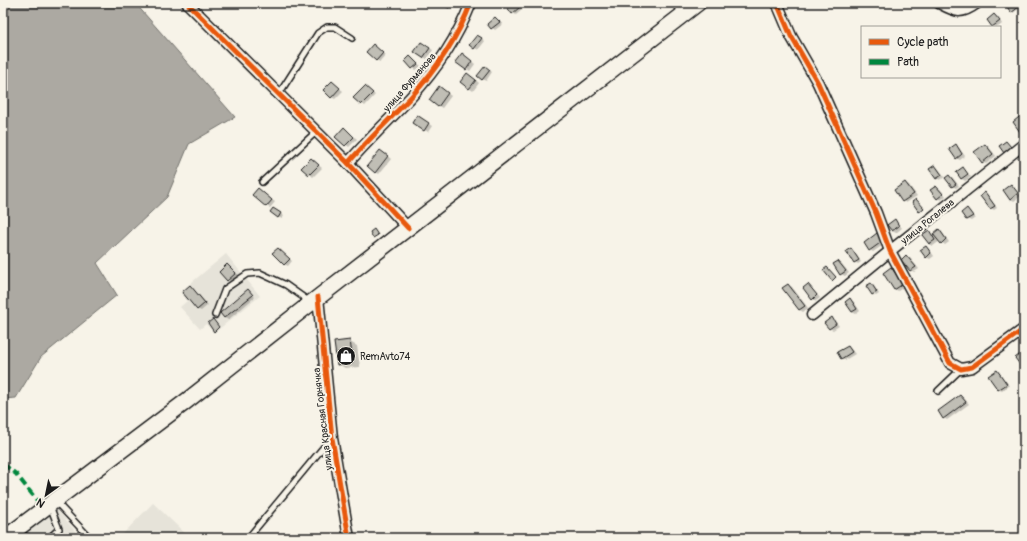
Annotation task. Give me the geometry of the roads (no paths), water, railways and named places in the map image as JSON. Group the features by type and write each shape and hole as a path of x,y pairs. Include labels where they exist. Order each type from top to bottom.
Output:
{"main road":[{"path":"9,535 184,403 408,228 681,8 698,3"}],"street":[{"path":"187,3 348,163 408,228"},
{"name":"улица Фурманова","path":"348,163 410,97 447,51 462,26 472,3"},
{"path":"777,3 791,36 818,83 876,213 890,251 950,363 961,369 972,367 1024,329"},
{"path":"939,3 955,11 962,12 977,3"},
{"name":"улица Рогалева","path":"812,315 1024,144"},
{"name":"улица Красная Горнячка","path":"315,300 332,438 349,538"}],"lane":[{"path":"279,94 318,33 327,27 335,27 352,38"},
{"path":"262,182 317,132"},
{"path":"215,315 225,289 244,276 260,273 315,300"},
{"path":"938,391 961,369"},
{"path":"248,538 332,438"},
{"path":"49,538 60,529 52,502"},
{"path":"52,502 90,538"},
{"path":"9,535 30,538"}],"place":[{"name":"RemAvto74","path":"346,356"}]}
